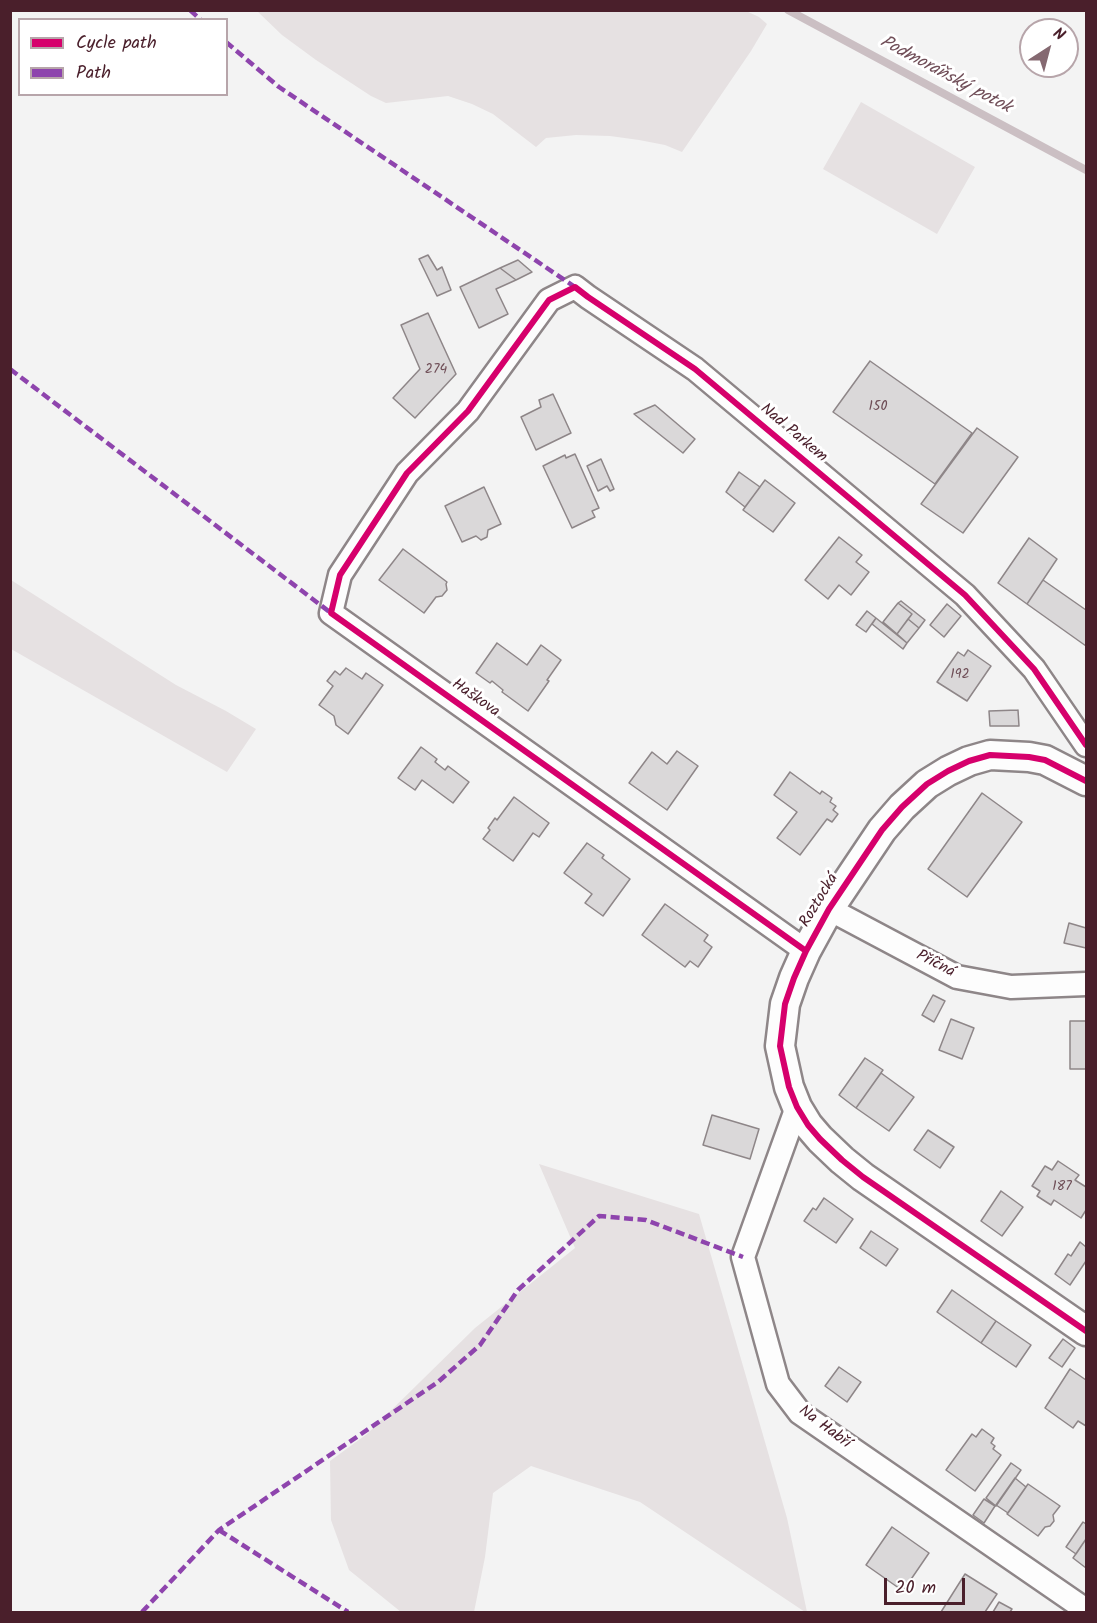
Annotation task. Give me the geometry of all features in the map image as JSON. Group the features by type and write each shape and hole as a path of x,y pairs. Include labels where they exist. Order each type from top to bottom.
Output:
{"street":[{"name":"Nad Parkem","path":"468,411 549,300 576,287 694,369 965,595 1034,669 1086,745"},
{"name":"Haškova","path":"468,411 407,473 340,575 331,613 806,951"},
{"name":"Roztocká","path":"1086,781 1045,760 1020,756 990,756 969,761 927,784 882,830 829,909 794,978 785,1004 780,1046 789,1087 797,1107 820,1139 849,1166 1086,1331"},
{"name":"Příčná","path":"829,909 957,977 1011,987 1086,984"},
{"name":"Na Habří","path":"797,1107 743,1257 778,1384 800,1413 1086,1610"}],"shaded area":[{"path":"257,11 746,11 767,24 682,152 665,145 610,136 576,135 546,138 536,147 493,114 448,96 386,103 371,96 316,60 282,35"},
{"path":"861,102 975,167 937,234 823,169"},
{"path":"11,580 176,685 256,729 227,772 11,649"},
{"path":"539,1164 699,1214 787,1518 807,1612 640,1502 531,1466 493,1493 485,1557 474,1612 401,1612 349,1570 331,1520 330,1461 367,1434 475,1328 575,1248"}],"building":[{"path":"428,255 437,270 442,267 451,290 437,296 419,259"},
{"path":"518,260 532,272 516,280 500,268"},
{"path":"500,268 516,280 496,289 508,314 479,328 460,287"},
{"path":"428,313 456,374 415,418 393,398 420,369 401,325"},
{"path":"870,361 972,433 935,484 833,412"},
{"path":"553,394 571,433 536,450 521,417 541,407 539,400"},
{"path":"655,405 695,439 683,453 634,414"},
{"path":"977,428 1018,457 963,533 921,504"},
{"path":"575,454 599,508 592,511 595,517 572,528 543,466 565,455 566,458"},
{"path":"601,459 614,489 610,491 607,486 598,491 587,466"},
{"path":"739,472 760,487 745,507 726,492"},
{"path":"765,480 795,503 773,532 743,510"},
{"path":"484,487 501,524 488,530 487,537 481,540 476,536 462,542 445,506"},
{"path":"839,537 862,555 856,562 869,572 851,595 839,585 828,599 805,580"},
{"path":"1029,538 1057,559 1027,604 998,583"},
{"path":"403,549 447,582 447,590 442,596 436,597 424,613 379,580"},
{"path":"1043,580 1086,610 1086,646 1027,604"},
{"path":"901,601 925,620 919,628 908,619 912,614 898,603"},
{"path":"898,603 912,614 897,634 883,622"},
{"path":"947,604 961,616 944,637 930,625"},
{"path":"867,611 876,618 866,632 856,625"},
{"path":"876,618 907,643 903,649 872,624"},
{"path":"908,619 919,628 907,643 897,634"},
{"path":"497,643 527,665 541,645 561,660 528,711 502,692 503,690 492,681 490,683 476,673"},
{"path":"968,650 991,666 967,701 937,682 958,652 964,656"},
{"path":"346,668 362,679 366,673 383,685 348,734 336,725 334,716 319,705 333,686 327,681 335,671 340,675"},
{"path":"1018,710 1019,726 990,726 989,711"},
{"path":"421,747 437,759 435,762 445,770 448,766 469,782 453,803 422,780 415,790 398,778"},
{"path":"677,751 698,766 667,810 629,783 652,752 667,764"},
{"path":"790,772 820,794 822,791 832,798 830,802 836,806 833,810 838,814 832,822 827,819 800,855 777,838 797,812 774,795"},
{"path":"982,793 1022,822 967,897 928,869"},
{"path":"514,797 549,823 539,837 533,833 513,861 483,839 495,818 497,820"},
{"path":"587,843 604,855 602,858 630,879 603,916 585,903 592,894 564,873"},
{"path":"665,904 708,935 704,941 712,947 698,967 690,961 685,967 642,935"},
{"path":"1069,923 1086,928 1086,948 1064,943"},
{"path":"933,995 945,1001 934,1022 922,1015"},
{"path":"951,1019 974,1028 962,1059 939,1050"},
{"path":"1070,1021 1086,1021 1086,1069 1070,1069"},
{"path":"865,1058 883,1070 856,1108 839,1095"},
{"path":"881,1073 914,1097 889,1131 856,1108"},
{"path":"712,1115 759,1129 750,1159 703,1145"},
{"path":"928,1130 954,1147 940,1168 914,1150"},
{"path":"1058,1161 1079,1175 1075,1180 1086,1187 1086,1210 1081,1218 1054,1200 1051,1205 1037,1196 1040,1191 1032,1186 1045,1166 1052,1170"},
{"path":"1001,1191 1023,1207 1002,1236 981,1221"},
{"path":"824,1198 853,1219 836,1243 804,1221 813,1208 816,1210"},
{"path":"871,1231 898,1249 886,1266 860,1248"},
{"path":"1080,1242 1086,1247 1086,1261 1070,1285 1055,1274 1068,1254 1071,1256"},
{"path":"952,1290 996,1321 981,1343 937,1312"},
{"path":"996,1321 1031,1345 1016,1367 981,1343"},
{"path":"1063,1339 1075,1348 1062,1367 1049,1358"},
{"path":"839,1367 861,1382 847,1402 825,1386"},
{"path":"1070,1369 1086,1380 1086,1426 1078,1421 1073,1428 1045,1408"},
{"path":"982,1429 994,1438 991,1443 995,1446 993,1449 1001,1455 975,1491 946,1470 972,1434 976,1437"},
{"path":"1011,1463 1021,1470 996,1506 986,1498"},
{"path":"1015,1478 1026,1487 1008,1513 996,1505"},
{"path":"1028,1484 1060,1506 1053,1515 1054,1521 1038,1536 1007,1514"},
{"path":"984,1499 995,1506 984,1523 973,1515"},
{"path":"1083,1522 1086,1524 1086,1539 1076,1554 1066,1547"},
{"path":"892,1527 929,1553 903,1591 866,1565"},
{"path":"1086,1539 1086,1568 1073,1558"},
{"path":"965,1574 997,1594 985,1612 941,1612"},
{"path":"999,1602 1012,1609 1010,1612 993,1612"}],"waterway":[{"name":"Podmoráňský potok","path":"788,10 1086,170"}],"marked path":[{"path":"190,10 199,18"},
{"path":"228,44 279,87 575,287"},
{"path":"10,369 331,613"},
{"path":"142,1612 219,1530 438,1382 480,1345 518,1290 599,1216 646,1220 743,1257"},
{"path":"219,1530 348,1612"}],"cycle path":[{"path":"806,951 331,613 340,575 407,473 468,411 549,300 575,287 695,369 965,595 1034,669 1086,745"},
{"path":"1086,781 1045,760 990,755 969,761 927,784 882,830 829,909 794,978 785,1004 780,1046 789,1087 797,1107 808,1125 842,1160 863,1177 1086,1331"}]}
